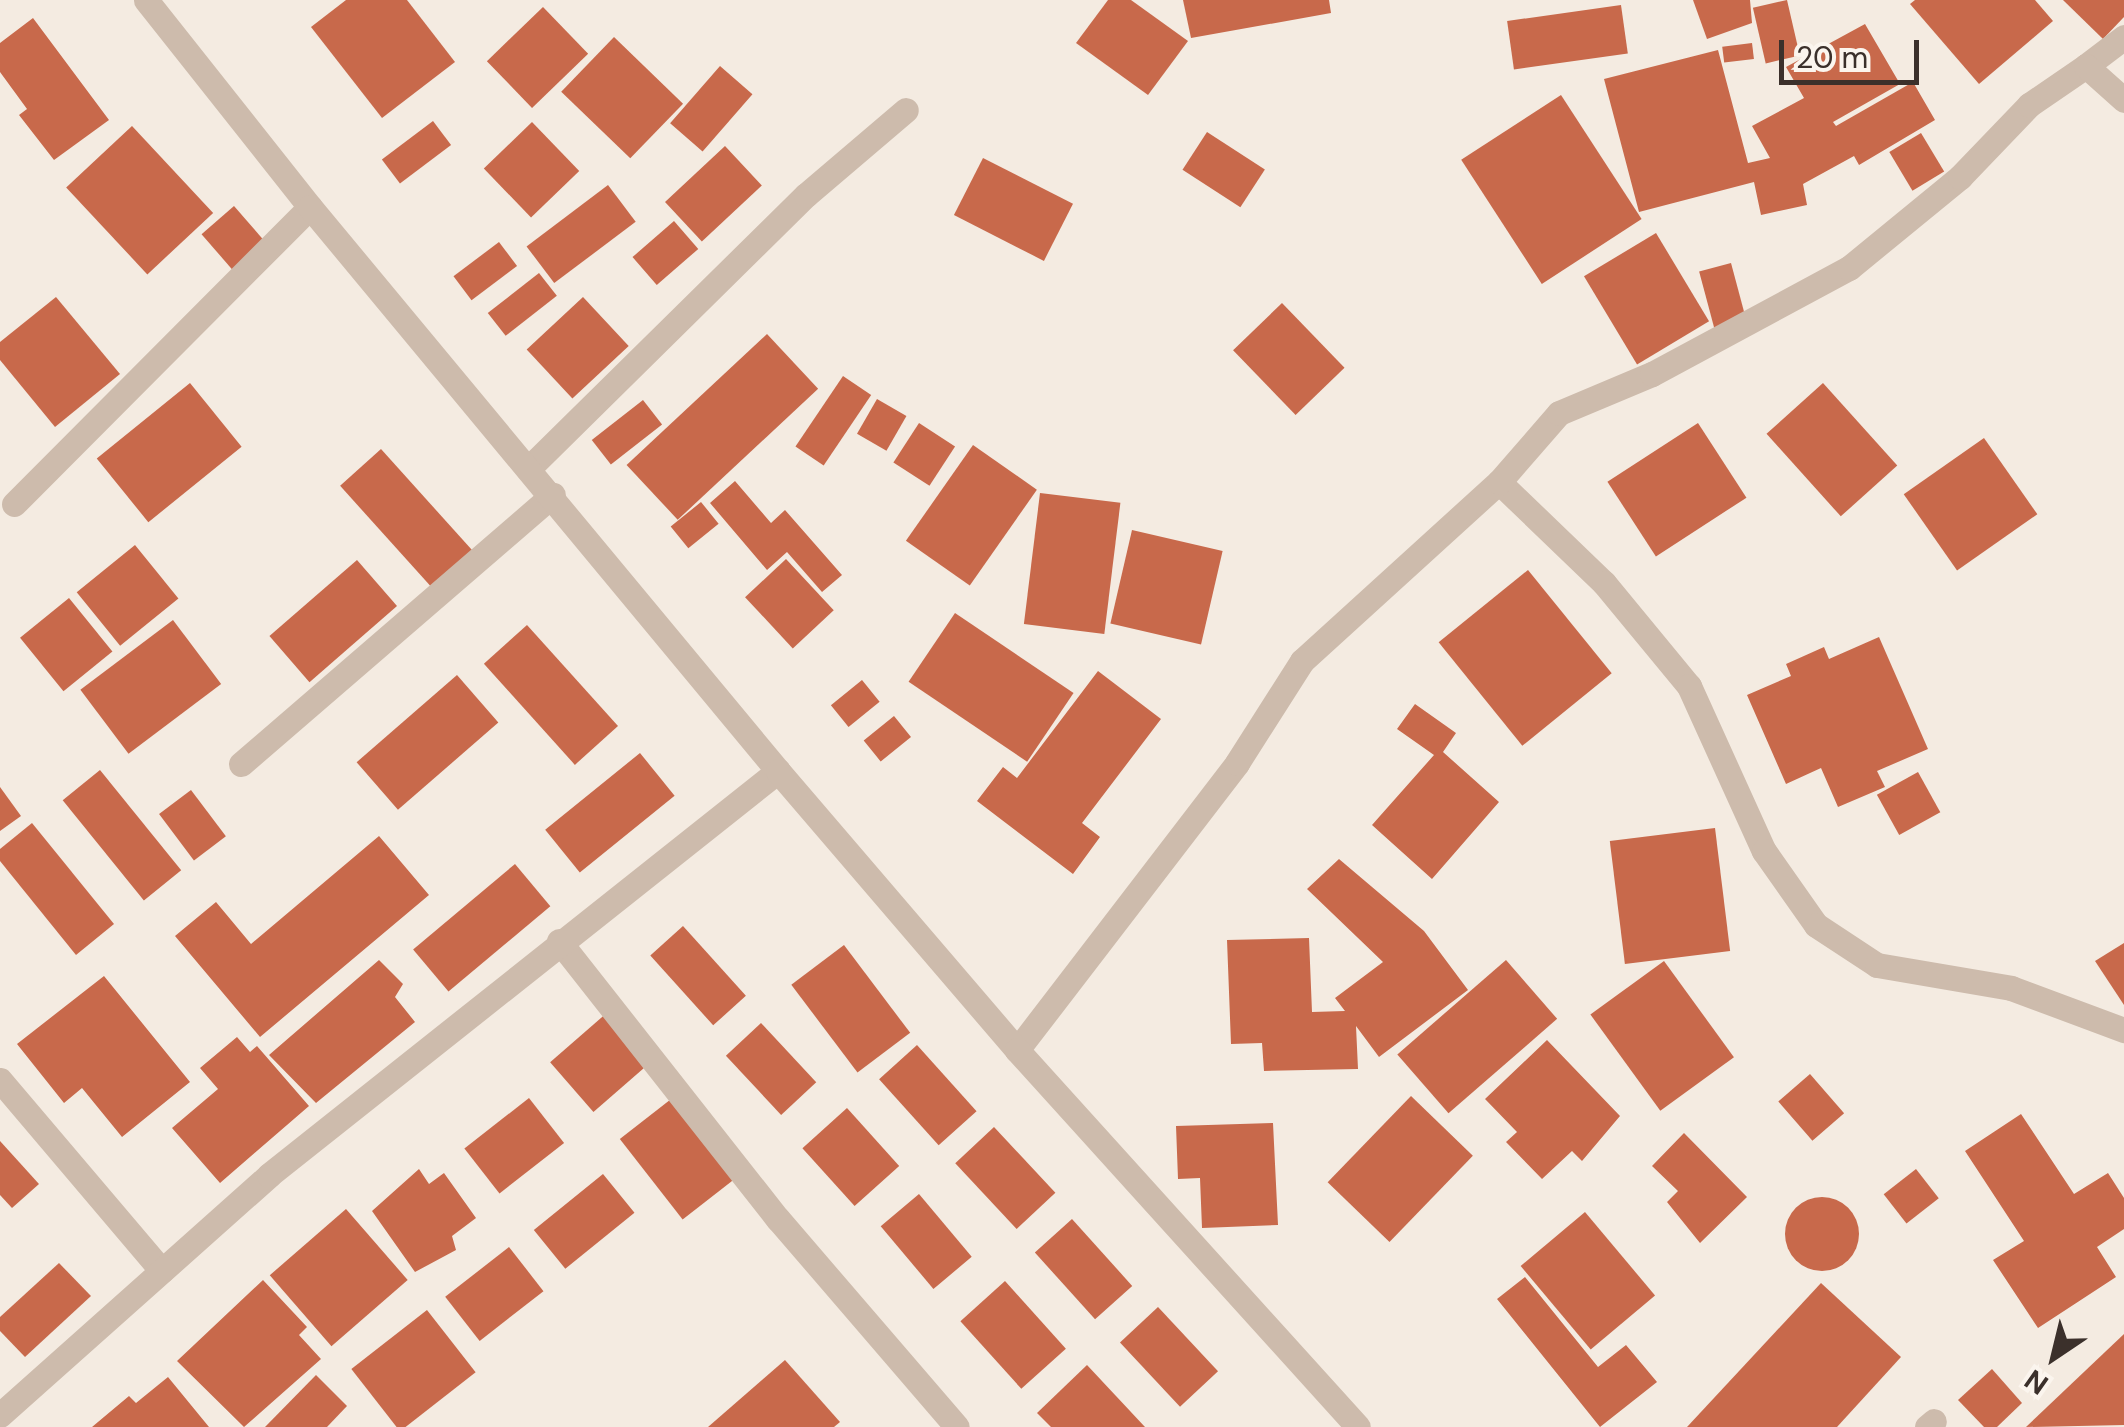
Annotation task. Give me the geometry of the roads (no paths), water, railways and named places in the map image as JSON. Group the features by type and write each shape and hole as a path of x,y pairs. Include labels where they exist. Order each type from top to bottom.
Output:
{"street":[{"path":"146,0 310,207 553,495 778,771 1017,1050 1358,1427"},
{"path":"1017,1050 1237,763 1302,661 1500,482 1559,413 1652,374 1849,268 1960,177 2029,105 2124,36"},
{"path":"2086,66 2124,100"},
{"path":"528,469 806,195 906,110"},
{"path":"14,504 310,207"},
{"path":"1500,482 1604,583 1689,686 1764,851 1816,924 1877,964 2011,988 2124,1030"},
{"path":"241,764 553,495"},
{"path":"0,1415 270,1175 778,771"},
{"path":"560,941 778,1219 957,1427"},
{"path":"0,1080 162,1271"}]}
